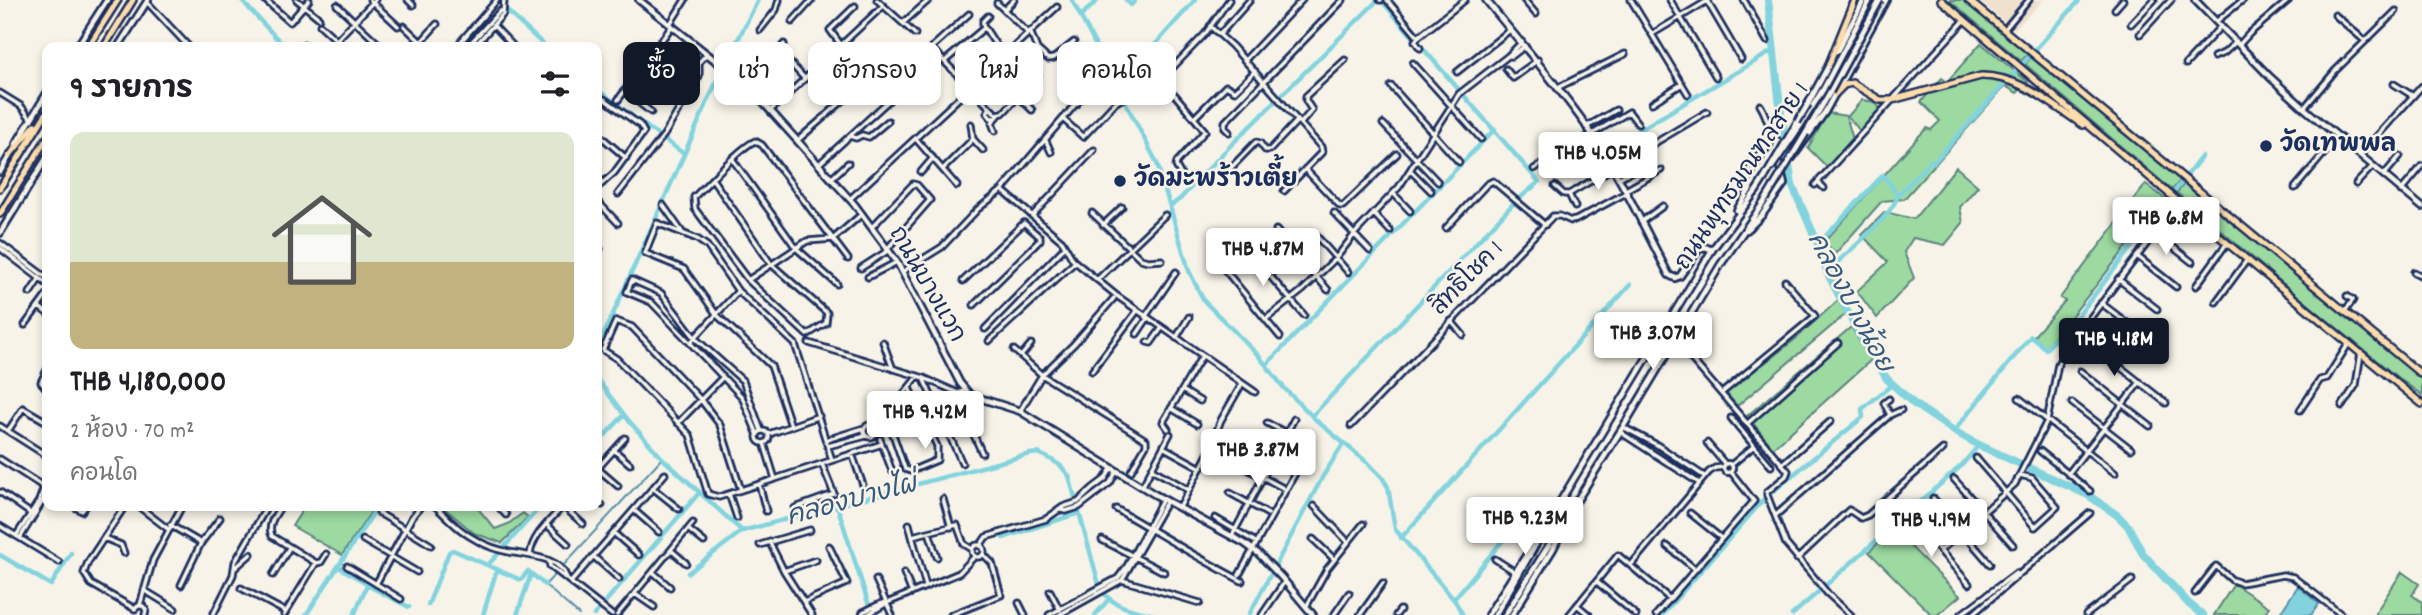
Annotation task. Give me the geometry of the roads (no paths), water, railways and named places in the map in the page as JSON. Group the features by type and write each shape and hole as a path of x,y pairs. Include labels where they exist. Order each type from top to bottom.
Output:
{"main road":[{"path":"80,42 107,0"},
{"path":"91,42 118,0"},
{"path":"107,42 134,0"},
{"name":"ถนนบางแวก","path":"639,0 719,63 771,110 873,226 897,262 965,391"},
{"path":"1486,0 1538,60 1592,134 1627,192 1672,278 1680,276 1699,248 1712,250"},
{"path":"1829,64 1855,0"},
{"path":"1765,177 1864,0"},
{"path":"1872,0 1879,4 1879,13"},
{"name":"ถนนพุทธมณฑลสาย 1","path":"1488,615 1552,515 1712,250 1801,126 1872,0"},
{"name":"ถนนพุทธมณฑลสาย 1","path":"1505,615 1740,236 1833,93 1880,0"},
{"path":"1791,159 1807,140 1886,0"},
{"path":"1941,0 2247,260 2422,404"},
{"path":"1968,0 2421,372"},
{"path":"2195,0 2337,138 2421,205"},
{"path":"121,42 148,1"},
{"path":"1833,93 1852,83 1881,100 1892,100 1981,76 2008,79 2098,134"},
{"path":"0,172 42,101"},
{"path":"10,155 42,117"},
{"path":"0,188 42,119"},
{"path":"0,214 42,146"},
{"path":"1734,218 1749,189 1774,151 1777,152 1785,182 1762,215 1740,236"},
{"path":"0,233 42,165"},
{"path":"965,391 974,397 1020,411 1142,487 1253,549 1283,579 1312,615"},
{"name":"ถนนพุทธมณฑลสาย 1","path":"1512,615 1557,543 1569,514"},
{"name":"ถนนพุทธมณฑลสาย 1","path":"1495,615 1542,537 1552,515"}],"street":[{"path":"265,0 290,22 309,0"},
{"path":"297,0 319,18"},
{"path":"408,0 413,5"},
{"path":"460,42 497,0"},
{"path":"472,42 503,14 504,0"},
{"path":"659,42 685,0"},
{"path":"760,30 776,10 779,0"},
{"path":"792,22 812,0"},
{"path":"877,0 915,34"},
{"path":"903,23 929,0"},
{"path":"1004,9 1014,0"},
{"path":"1176,63 1210,26 1229,0"},
{"path":"1220,34 1250,0"},
{"path":"1245,60 1302,0"},
{"path":"1229,132 1226,121 1343,0"},
{"path":"1387,0 1417,38 1420,48"},
{"path":"1417,38 1465,0"},
{"path":"1524,0 1536,14"},
{"path":"1631,0 1688,93"},
{"path":"1670,0 1716,77"},
{"path":"1744,0 1767,41"},
{"path":"2004,30 2029,0"},
{"path":"2115,9 2123,0"},
{"path":"2131,24 2154,0"},
{"path":"2140,34 2171,0"},
{"path":"2201,5 2205,0"},
{"path":"2186,64 2219,23 2243,0"},
{"path":"148,1 185,42"},
{"path":"320,25 337,40 373,1 421,42 437,24"},
{"path":"1652,34 1708,1 1741,59"},
{"path":"2214,57 2238,43 2289,1"},
{"path":"997,3 1029,32 1037,49 1048,59 1057,56"},
{"path":"337,5 376,42"},
{"path":"841,42 830,30 855,6"},
{"path":"845,42 883,6"},
{"path":"1018,42 1057,7"},
{"path":"2304,108 2335,71 2396,11"},
{"path":"937,42 969,14"},
{"path":"2335,15 2365,41"},
{"path":"988,16 983,21 984,28 994,42"},
{"path":"1824,188 1816,183 1964,21"},
{"path":"478,42 492,24"},
{"path":"492,24 509,42"},
{"path":"1210,26 1245,60 1323,149 1284,191"},
{"path":"945,61 984,28"},
{"path":"1457,72 1510,30"},
{"path":"1266,319 1336,258 1393,193 1459,93 1523,44"},
{"path":"618,194 664,135 699,76 699,62 707,54"},
{"path":"1559,87 1625,54"},
{"path":"941,57 955,71"},
{"path":"1225,174 1256,142 1265,150 1270,150 1312,110 1306,96 1345,60"},
{"path":"1506,69 1513,78 1538,60"},
{"path":"1413,63 1480,139"},
{"path":"771,110 806,79 794,67"},
{"path":"1194,118 1226,86 1235,91 1255,71"},
{"path":"1652,103 1682,84"},
{"path":"2394,84 2413,96"},
{"path":"1391,86 1459,162"},
{"path":"2359,156 2422,86"},
{"path":"0,93 21,106 31,119"},
{"path":"618,100 623,93"},
{"path":"1176,96 1205,133 1177,162 1176,166 1181,175"},
{"path":"603,183 643,136 643,129 604,99"},
{"path":"850,199 955,102"},
{"path":"642,105 651,112"},
{"path":"797,141 839,105"},
{"path":"818,165 884,105"},
{"path":"986,105 997,116"},
{"path":"995,131 992,123 1009,105"},
{"path":"1027,105 1032,110"},
{"path":"902,272 942,247 978,209 1002,190 1076,105"},
{"path":"1064,120 1083,137 1113,105"},
{"path":"1760,105 1770,132 1778,141 1774,151"},
{"path":"1586,127 1616,110"},
{"path":"1534,169 1629,112 1637,124"},
{"path":"1555,186 1566,195 1569,194 1707,112"},
{"path":"850,136 869,137 888,121"},
{"path":"971,124 973,139 982,149"},
{"path":"1384,124 1438,182"},
{"path":"602,137 626,158"},
{"path":"1555,138 1572,164"},
{"path":"2295,188 2337,138"},
{"path":"916,139 957,186"},
{"path":"943,169 973,139"},
{"path":"713,180 772,264 827,313 826,324 807,335 748,280 693,204 694,198 750,143 755,141 762,145 848,258"},
{"path":"1046,141 1051,152"},
{"path":"1029,226 1094,150"},
{"path":"1749,189 1750,165 1760,153"},
{"path":"1305,169 1343,206 1396,154"},
{"path":"2383,176 2400,156"},
{"path":"920,172 933,158"},
{"path":"733,160 796,248 837,284"},
{"path":"1619,178 1648,162"},
{"path":"831,179 848,163"},
{"path":"2401,191 2422,166"},
{"path":"2356,184 2372,167"},
{"path":"1410,170 1431,191"},
{"path":"1446,228 1487,184 1493,181 1545,225 1556,215 1571,221 1576,220 1661,170"},
{"path":"861,268 888,249 930,200 918,185 913,184 873,226"},
{"path":"1002,190 1062,241 1064,248 1076,262 1097,280 1146,318 1255,392"},
{"path":"1393,193 1410,211"},
{"path":"1569,194 1575,206"},
{"path":"1940,551 2006,494 2020,475 2047,421 2058,364 2077,333 2155,233 2162,218 2175,210 2179,202"},
{"path":"663,205 683,233"},
{"path":"602,206 618,223"},
{"path":"1103,225 1122,206"},
{"path":"1641,222 1663,206"},
{"path":"2161,223 2186,208"},
{"path":"1091,213 1144,261 1162,260"},
{"path":"1335,213 1370,251"},
{"path":"748,280 811,239 833,239 862,214"},
{"path":"1374,214 1390,230"},
{"path":"1097,280 1165,215"},
{"path":"791,426 771,366 716,315 684,269 645,253 657,223 697,239 706,246 738,291 795,344 832,460"},
{"path":"963,281 1024,223 1040,237 974,305"},
{"name":"สิทธิโชค 1","path":"1351,426 1545,225"},
{"path":"1276,230 1328,290"},
{"path":"1314,232 1348,272"},
{"path":"2155,233 2192,262"},
{"path":"0,243 42,274"},
{"path":"2196,286 2227,243"},
{"path":"1242,244 1304,315"},
{"path":"0,248 40,278 30,293"},
{"path":"985,329 1064,248"},
{"path":"2137,256 2176,287"},
{"path":"2216,302 2247,260"},
{"path":"868,277 897,262"},
{"path":"989,341 1076,262"},
{"path":"1220,264 1280,337"},
{"path":"1137,334 1176,272"},
{"path":"2414,272 2422,276"},
{"path":"2118,279 2157,309"},
{"path":"759,432 742,397 651,302 627,292 632,280 661,293 695,338 746,386 759,432 758,441 764,443"},
{"path":"1723,392 1815,316 1785,281"},
{"path":"691,343 738,291"},
{"path":"2345,311 2353,300 2347,296"},
{"path":"1020,411 1042,375 1064,355 1114,298"},
{"path":"25,325 42,302"},
{"path":"2101,303 2139,332"},
{"path":"1092,371 1137,311"},
{"path":"1176,338 1189,317"},
{"path":"741,490 720,425 701,400 632,327 616,321 603,350 617,359 690,435 708,494 714,497 729,494 852,454 881,441 892,471"},
{"path":"1451,321 1463,335"},
{"path":"1147,342 1151,343 1161,328"},
{"path":"2077,333 2166,403"},
{"path":"1675,340 1723,392 1764,445 1783,463 1788,471 1786,476 1766,495 1786,544 1828,594 1851,615"},
{"path":"883,342 893,369"},
{"path":"809,343 921,377 958,393 975,419 972,431 982,453"},
{"path":"2300,410 2349,343"},
{"path":"1021,356 1031,344"},
{"path":"1748,423 1838,344"},
{"path":"1014,350 1042,375 1146,440 1146,445 1131,471"},
{"path":"2342,406 2356,385 2361,354"},
{"path":"1142,487 1169,431 1163,422 1202,356"},
{"path":"2080,371 2150,426"},
{"path":"678,423 723,377"},
{"path":"828,446 874,436 876,428 921,377"},
{"path":"921,377 962,463"},
{"path":"2068,474 2140,382"},
{"path":"1180,508 1209,453 1221,420 1242,384"},
{"path":"887,415 905,469 911,471 937,460 937,446 909,388"},
{"path":"1182,390 1200,401"},
{"path":"958,393 965,391"},
{"path":"2019,398 2115,473"},
{"path":"1889,400 1884,403 1890,415"},
{"path":"2072,403 2131,449"},
{"path":"8,431 23,408 42,419"},
{"path":"1171,408 1197,424"},
{"path":"1775,516 1890,415 1901,410"},
{"path":"759,432 769,434 819,416"},
{"path":"1731,418 1771,466"},
{"path":"1232,536 1294,419"},
{"path":"1783,463 1831,421"},
{"path":"1267,423 1294,437"},
{"path":"826,439 869,425 876,428"},
{"path":"0,426 42,453"},
{"path":"864,428 866,436"},
{"path":"1621,429 1657,445 1705,477"},
{"path":"1621,429 1699,483"},
{"path":"764,443 769,434"},
{"path":"602,463 625,438"},
{"path":"1258,441 1298,463"},
{"path":"764,443 775,479"},
{"path":"1707,443 1725,466 1726,472 1731,472"},
{"path":"1653,452 1657,445"},
{"path":"1631,566 1705,477 1715,468 1731,465 1754,446"},
{"path":"1163,447 1201,468"},
{"path":"1239,575 1309,448"},
{"path":"1797,559 1849,510 1861,518 1868,515 1943,449"},
{"path":"614,450 630,464"},
{"path":"2040,452 2090,491"},
{"path":"852,454 863,485"},
{"path":"1976,458 2035,527 2057,507 2032,478 2020,475"},
{"path":"0,459 42,488"},
{"path":"795,508 834,495 822,464"},
{"path":"1656,615 1754,501 1731,472 1731,465"},
{"path":"1244,467 1283,488"},
{"path":"1152,469 1189,490"},
{"path":"1062,510 1079,507 1110,484 1114,470"},
{"path":"980,546 986,537 1046,519 1062,510 1081,499 1114,470"},
{"path":"602,472 618,486"},
{"path":"566,577 615,534 665,474"},
{"path":"1954,479 2013,545"},
{"path":"759,484 766,510"},
{"path":"654,489 679,509"},
{"path":"0,492 33,515"},
{"path":"1230,493 1268,514"},
{"path":"729,494 737,518"},
{"path":"18,537 42,498"},
{"path":"1933,498 1990,564"},
{"path":"943,499 951,527"},
{"path":"1049,615 1061,613 1122,580 1165,500"},
{"path":"1314,506 1348,542"},
{"path":"1115,509 1242,581"},
{"path":"122,511 84,569 85,577 91,584 135,609"},
{"path":"145,511 201,543"},
{"path":"135,609 140,606 153,560 179,511"},
{"path":"213,615 233,575 235,562 264,511"},
{"path":"278,511 271,523 270,532 289,548 316,563"},
{"path":"376,584 416,511"},
{"path":"440,511 468,536 500,550 530,555 551,563 612,615"},
{"path":"502,511 506,515"},
{"path":"530,555 535,538 559,511"},
{"path":"569,511 583,524"},
{"path":"635,511 659,532"},
{"path":"379,513 431,545"},
{"path":"1690,513 1721,538"},
{"path":"1972,615 2090,513"},
{"path":"1911,517 1969,584"},
{"path":"181,585 201,543 219,518"},
{"path":"1215,518 1254,541"},
{"path":"617,615 692,523"},
{"path":"909,524 926,587"},
{"path":"1306,607 1334,559 1363,524"},
{"path":"547,525 568,544"},
{"path":"0,526 59,562"},
{"path":"912,536 957,526 964,544 975,556"},
{"path":"688,529 704,542"},
{"path":"760,545 810,530"},
{"path":"929,532 937,557"},
{"path":"615,534 639,555"},
{"path":"104,538 121,544 124,552"},
{"path":"1312,539 1334,559"},
{"path":"363,540 417,572"},
{"path":"1102,540 1164,572"},
{"path":"769,543 812,615"},
{"path":"972,550 976,545 980,546"},
{"path":"951,615 1001,595 992,562 983,554 980,546"},
{"path":"1667,546 1695,569"},
{"path":"804,602 847,583 829,547"},
{"path":"274,575 289,548"},
{"path":"671,550 686,563"},
{"path":"234,569 251,554"},
{"path":"242,588 285,613 316,563 321,562 326,554"},
{"path":"864,614 959,573 975,556 983,554"},
{"path":"1569,615 1618,555 1670,599"},
{"path":"593,556 619,579"},
{"path":"1104,589 1118,578 1134,557"},
{"path":"784,571 816,559"},
{"path":"1496,559 1515,572"},
{"path":"347,566 401,598"},
{"path":"2195,593 2216,566 2232,580 2241,583 2283,575 2293,577 2342,615"},
{"path":"653,572 670,587"},
{"path":"904,573 912,593"},
{"path":"1960,615 2016,573"},
{"path":"1262,615 1283,579"},
{"path":"876,580 884,604 892,615"},
{"path":"1122,580 1200,603"},
{"path":"2085,615 2132,580"},
{"path":"1597,582 1636,615"},
{"path":"1360,615 1382,583"},
{"path":"144,590 175,609"},
{"path":"1050,591 1061,613"},
{"path":"1334,615 1349,593"},
{"path":"635,594 654,607"},
{"path":"1019,603 1025,615"},
{"path":"1577,605 1589,615"},
{"path":"140,606 145,608 145,615"},
{"path":"135,609 135,615"},
{"path":"1396,615 1400,610"}],"water":[{"path":"2298,586 2319,604 2311,615 2279,615"}],"waterway":[{"name":"คลองบางไผ่","path":"241,0 280,42"},
{"path":"602,339 715,85 758,0"},
{"path":"1072,0 1157,163 1189,271 1204,301 1258,355 1284,388 1318,422 1382,477 1388,487 1395,529 1455,601 1463,615"},
{"path":"1081,16 1098,0"},
{"path":"1126,0 1131,5 1135,0"},
{"path":"1157,42 1195,0"},
{"path":"1170,206 1378,0"},
{"path":"1312,416 1514,203 1539,182 1381,0"},
{"name":"คลองบางน้อย","path":"1768,0 1792,185 1828,274 1859,334 1887,379 1914,404 1954,431 2088,495 2117,515 2128,526 2143,554 2189,604 2203,615"},
{"path":"1818,244 1883,175 1898,195 1931,161 1934,162 2079,1"},
{"path":"508,12 541,42"},
{"path":"1609,148 1774,50"},
{"path":"602,93 659,136"},
{"path":"1266,365 1495,129"},
{"path":"665,140 683,153"},
{"path":"1954,431 2031,336 2046,349 2081,312 2202,156"},
{"path":"1827,272 1878,224 1898,195"},
{"path":"1401,538 1630,285"},
{"path":"1770,494 1863,417 1862,409 1893,384"},
{"name":"คลองบางไผ่","path":"602,386 662,458 742,531 1038,453 1061,466 1069,476 1100,588 1117,604 1154,615"},
{"path":"602,439 624,415"},
{"path":"1249,615 1323,476 1344,443"},
{"path":"1792,615 1961,466 1979,445"},
{"path":"561,568 662,458"},
{"path":"594,615 699,493"},
{"path":"1662,615 1764,499"},
{"path":"837,505 872,615"},
{"path":"1454,599 1528,510"},
{"path":"306,615 375,511"},
{"path":"488,565 537,511"},
{"path":"1003,538 1079,513"},
{"path":"688,573 742,531"},
{"path":"428,605 449,552 453,550 521,580 528,571 545,585"},
{"path":"0,555 51,585 71,553"},
{"path":"337,566 367,585 354,615"},
{"path":"483,615 497,569"},
{"path":"557,572 545,585 579,615"},
{"path":"517,615 531,574"},
{"path":"367,585 409,607"},
{"path":"1095,615 1109,599"}],"place":[{"name":"วัดเทพพล","path":"2266,146"},
{"name":"วัดมะพร้าวเตี้ย","path":"1120,181"}]}
